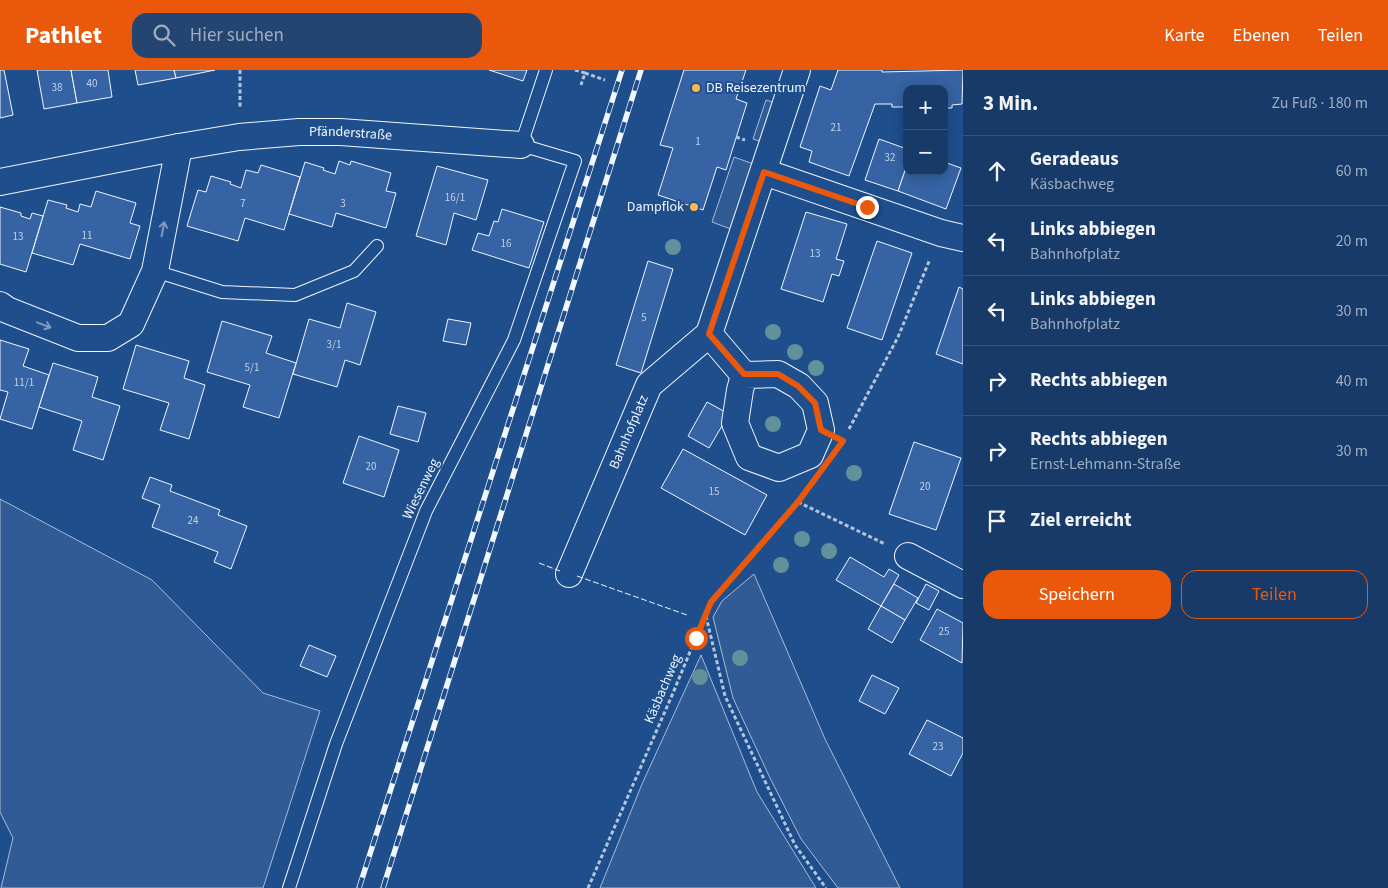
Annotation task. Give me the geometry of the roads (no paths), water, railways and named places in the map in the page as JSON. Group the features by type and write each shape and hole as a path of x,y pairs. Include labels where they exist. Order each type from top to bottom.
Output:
{"street":[{"path":"744,374 735,423 750,457 780,468 810,455 832,435 815,403 798,386 778,374 744,374 709,334 797,70"},
{"name":"Pfänderstraße","path":"0,182 179,147 239,137 299,132 340,132 521,145"},
{"path":"0,305 7,310 78,338 108,338 131,324 155,271 179,147"},
{"path":"764,172 952,235"},
{"name":"Bahnhofplatz","path":"569,574 648,384 709,334"},
{"path":"908,556 963,585"}],"lane":[{"path":"521,145 546,70"},
{"name":"Wiesenweg","path":"289,888 336,744 426,511 514,340 575,161 521,145"},
{"path":"155,271 222,292 295,295 354,271 377,246"}],"railway":[{"path":"359,888 622,70"},
{"path":"383,888 641,70"}],"place":[{"name":"DB Reisezentrum","path":"696,88"},
{"name":"Dampflok","path":"694,207"}]}
